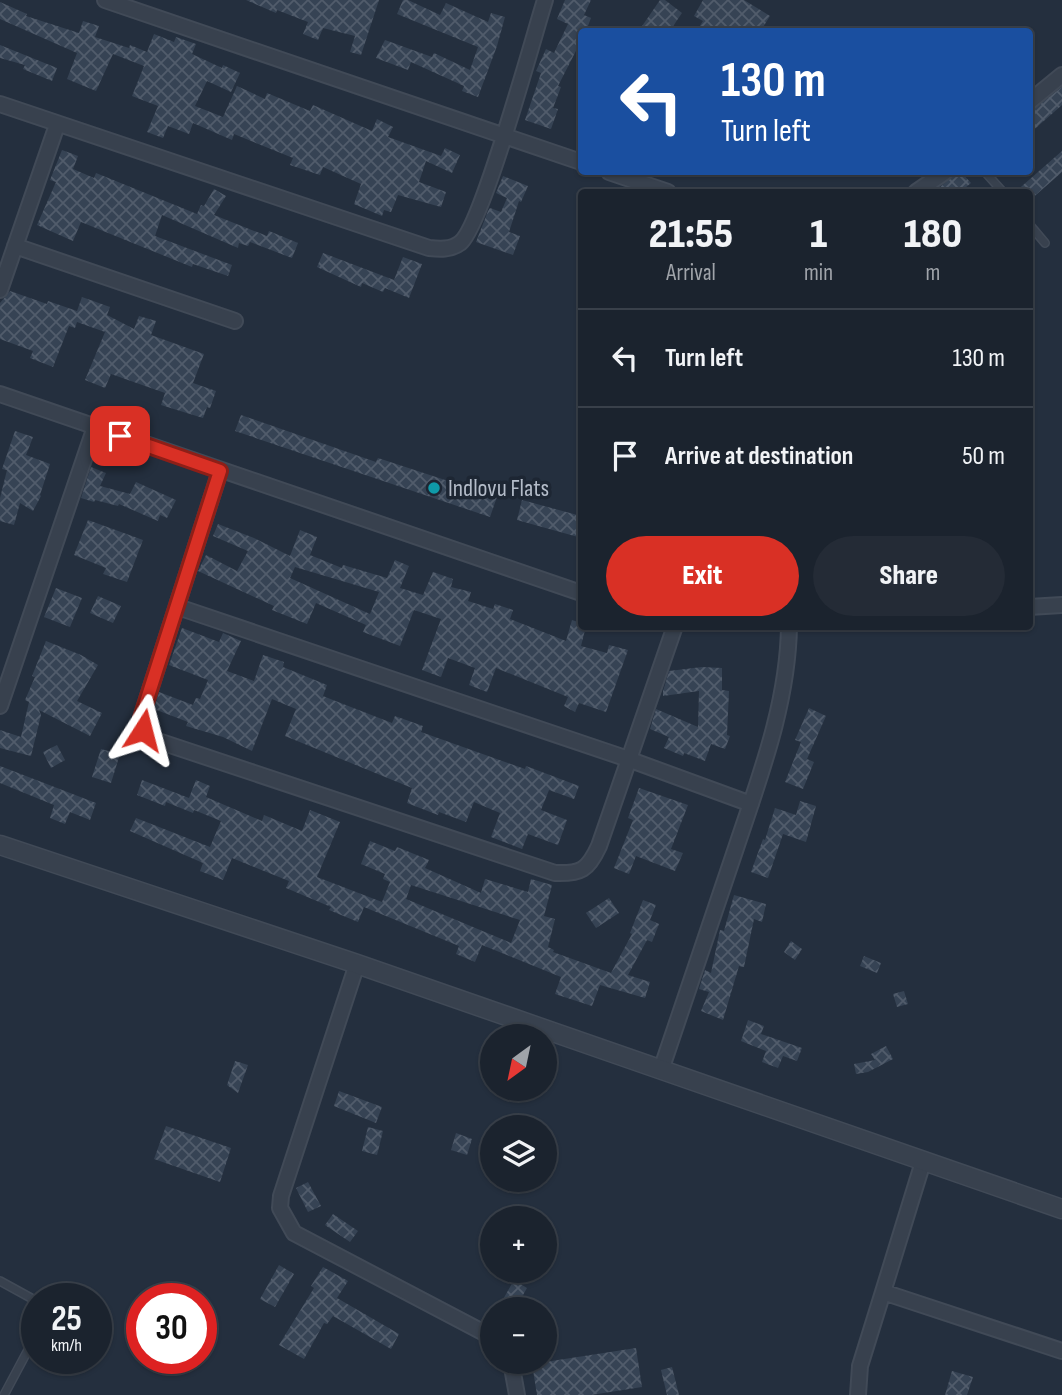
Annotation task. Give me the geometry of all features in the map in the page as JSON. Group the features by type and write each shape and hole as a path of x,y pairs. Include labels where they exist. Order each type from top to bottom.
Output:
{"street":[{"path":"105,0 578,161"},
{"path":"0,104 429,248 443,249 461,243 473,225 504,134 544,3 527,0"},
{"path":"1033,99 1062,75"},
{"path":"0,290 57,125"},
{"path":"618,175 659,189"},
{"path":"920,189 941,175"},
{"path":"15,246 235,321"},
{"path":"0,394 578,592"},
{"path":"0,706 95,427"},
{"path":"220,471 141,718 145,734 158,741 555,873 569,873 582,870 592,862 599,846 674,630"},
{"path":"1033,607 1062,605"},
{"path":"177,607 628,759 751,804"},
{"path":"661,1070 751,804 786,684 789,630"},
{"path":"0,845 357,964 1062,1209"},
{"path":"357,964 281,1196 280,1208 294,1233 480,1331"},
{"path":"858,1395 860,1366 923,1162"},
{"path":"883,1292 1062,1351"},
{"path":"513,1374 517,1395"}],"lane":[{"path":"988,175 1000,189"},
{"path":"1033,229 1045,243"},
{"path":"0,1281 21,1293"},
{"path":"4,1395 21,1363"}],"building":[{"path":"246,0 379,0 361,55 350,52 355,36 323,28 318,40 303,34 308,22 277,10 276,13"},
{"path":"403,0 440,15 446,3 488,22 491,13 505,17 478,97 462,91 464,86 411,62 408,70 376,58 385,40 432,57 434,53 470,70 478,47 397,14"},
{"path":"565,0 591,0 584,15 591,18 587,28 578,28 578,47 558,86 561,87 553,108 558,109 551,129 525,120 541,73 536,71 546,49 554,53 568,24 557,19"},
{"path":"660,0 665,0 682,13 672,28 641,28"},
{"path":"703,0 744,0 770,16 762,28 699,28 703,21 694,16"},
{"path":"0,2 27,14 26,16 79,33 83,21 99,26 95,37 147,52 154,34 174,42 176,37 196,44 192,54 240,73 231,92 207,81 195,106 223,117 237,86 265,99 267,93 310,111 313,105 372,131 377,119 393,127 388,137 441,156 445,148 460,155 452,173 426,161 419,182 446,192 441,207 398,195 391,212 384,210 382,216 354,204 361,184 323,167 320,175 290,165 293,158 234,134 232,140 193,123 189,134 168,126 163,138 147,132 158,106 132,96 144,66 113,54 96,91 67,79 77,53 0,19"},
{"path":"0,45 57,68 52,81 23,69 25,65 0,58"},
{"path":"1062,87 1062,105 1033,130 1033,109"},
{"path":"62,150 78,156 73,169 94,178 96,173 197,214 214,189 226,196 214,215 267,236 269,231 298,243 292,258 250,242 248,246 239,243 238,248 162,215 155,236 232,265 228,276 193,264 192,267 81,222 73,241 37,225 56,182 50,180"},
{"path":"1062,151 1062,172 1033,197 1033,189 1018,189"},
{"path":"954,175 964,175 971,183 964,189 938,189"},
{"path":"503,176 528,186 521,202 519,201 509,232 520,236 513,255 476,242 490,208 501,212 507,198 496,193"},
{"path":"323,253 394,280 403,257 422,264 409,298 385,288 383,292 362,283 361,287 317,267"},
{"path":"10,291 77,311 82,297 110,307 107,315 134,329 139,316 156,321 151,335 204,354 193,383 216,391 210,408 207,407 203,418 161,405 165,393 111,374 105,388 85,380 105,332 77,322 75,328 69,326 53,367 30,358 33,351 0,339 0,303"},
{"path":"241,415 376,462 378,458 497,497 490,517 235,431"},
{"path":"15,431 33,437 26,455 50,464 41,496 33,511 20,503 14,525 0,521 0,498 7,470 2,469"},
{"path":"91,467 106,473 100,486 130,494 136,482 176,500 167,518 160,515 158,521 119,504 118,506 81,498"},
{"path":"522,500 578,515 578,537 517,520"},
{"path":"88,520 143,540 127,582 103,574 106,568 74,555"},
{"path":"218,524 290,556 300,530 317,537 310,555 342,568 343,565 387,578 395,560 409,566 400,588 423,595 433,572 453,579 451,587 471,592 468,601 493,609 495,604 513,610 510,619 566,641 572,620 578,622 578,630 585,630 581,646 607,653 609,645 628,650 606,712 579,703 575,712 564,706 568,697 496,668 487,692 469,685 475,668 448,658 441,677 422,670 441,619 414,610 400,646 363,632 366,625 316,603 307,624 272,610 274,606 198,571 206,555 237,571 248,551 213,536","holes":["295,567 379,592 370,614 290,578"]},
{"path":"56,588 82,598 70,627 44,617"},
{"path":"98,596 121,606 113,623 90,613"},
{"path":"182,628 219,642 223,633 241,641 227,671 254,681 263,655 284,662 283,667 327,685 323,696 392,723 395,716 423,726 421,732 579,786 574,799 549,790 541,810 567,820 558,845 528,834 522,849 491,837 500,813 474,802 466,822 407,803 412,788 285,736 296,709 272,699 252,751 223,737 186,726 188,722 154,709 159,692 193,705 196,698 200,699 208,680 169,665"},
{"path":"46,641 98,665 77,701 102,713 90,736 39,710 41,715 31,756 0,748 0,730 21,737 29,702 25,700"},
{"path":"702,667 722,668 722,690 729,691 727,735 730,736 725,749 711,744 705,761 664,748 669,737 650,729 656,709 698,727 699,691 663,696 663,691 669,671"},
{"path":"809,708 826,716 807,759 814,762 803,789 785,782 801,742 795,740"},
{"path":"57,745 65,760 51,768 43,752"},
{"path":"101,749 120,754 111,783 92,777"},
{"path":"0,766 96,803 90,820 70,812 65,824 50,818 54,805 0,783"},
{"path":"142,780 189,798 196,780 210,786 206,797 262,821 264,815 302,831 310,810 340,822 317,877 382,902 390,882 383,879 385,874 361,864 370,841 395,851 397,847 429,860 425,868 481,893 485,879 528,892 531,879 552,885 544,916 555,919 548,947 554,950 553,952 611,973 632,934 630,933 643,900 656,905 650,920 659,924 652,942 647,940 628,975 650,982 645,998 600,985 592,1006 555,994 561,977 482,945 475,962 456,954 459,946 364,907 358,922 286,888 289,881 232,858 223,880 200,871 203,863 130,831 136,818 210,847 221,821 194,810 193,813 166,802 165,806 137,795","holes":["411,885 520,920 511,943 406,899"]},
{"path":"639,788 688,805 671,849 683,853 675,871 636,856 629,874 614,868 633,820 628,818"},
{"path":"800,801 816,806 806,842 783,834 768,878 751,872 775,808 796,815"},
{"path":"734,895 766,904 762,922 754,919 744,967 739,966 723,1020 701,1011 709,992 699,989 705,970 711,973 720,930 724,931"},
{"path":"609,898 619,913 596,928 586,913"},
{"path":"791,941 802,949 795,960 784,952"},
{"path":"864,956 881,963 877,973 860,966"},
{"path":"904,991 908,1004 897,1007 893,994"},
{"path":"748,1020 764,1026 761,1034 802,1048 797,1061 783,1056 778,1068 762,1062 766,1051 741,1041"},
{"path":"886,1046 893,1059 868,1072 856,1074 854,1064 875,1060 871,1054"},
{"path":"235,1061 248,1065 238,1093 227,1085"},
{"path":"339,1091 382,1107 376,1123 334,1106"},
{"path":"166,1126 231,1148 220,1182 154,1159"},
{"path":"368,1127 383,1131 377,1155 362,1151"},
{"path":"456,1133 472,1139 467,1155 451,1150"},
{"path":"308,1182 321,1206 308,1212 296,1188"},
{"path":"333,1214 358,1231 350,1242 325,1225"},
{"path":"279,1265 294,1274 275,1307 260,1299"},
{"path":"323,1267 348,1281 337,1298 399,1334 391,1349 333,1316 327,1324 324,1323 304,1359 279,1345 314,1288 311,1286"},
{"path":"512,1283 519,1283 527,1288 522,1297 504,1297"},
{"path":"636,1348 642,1387 591,1395 537,1395 534,1374 557,1374 557,1360"},
{"path":"672,1367 679,1395 667,1395 661,1370"},
{"path":"952,1371 973,1377 967,1395 945,1395"}],"place":[{"name":"Indlovu Flats","path":"434,488"}],"route":[{"path":"120,436 220,471 141,718 143,730"}]}
